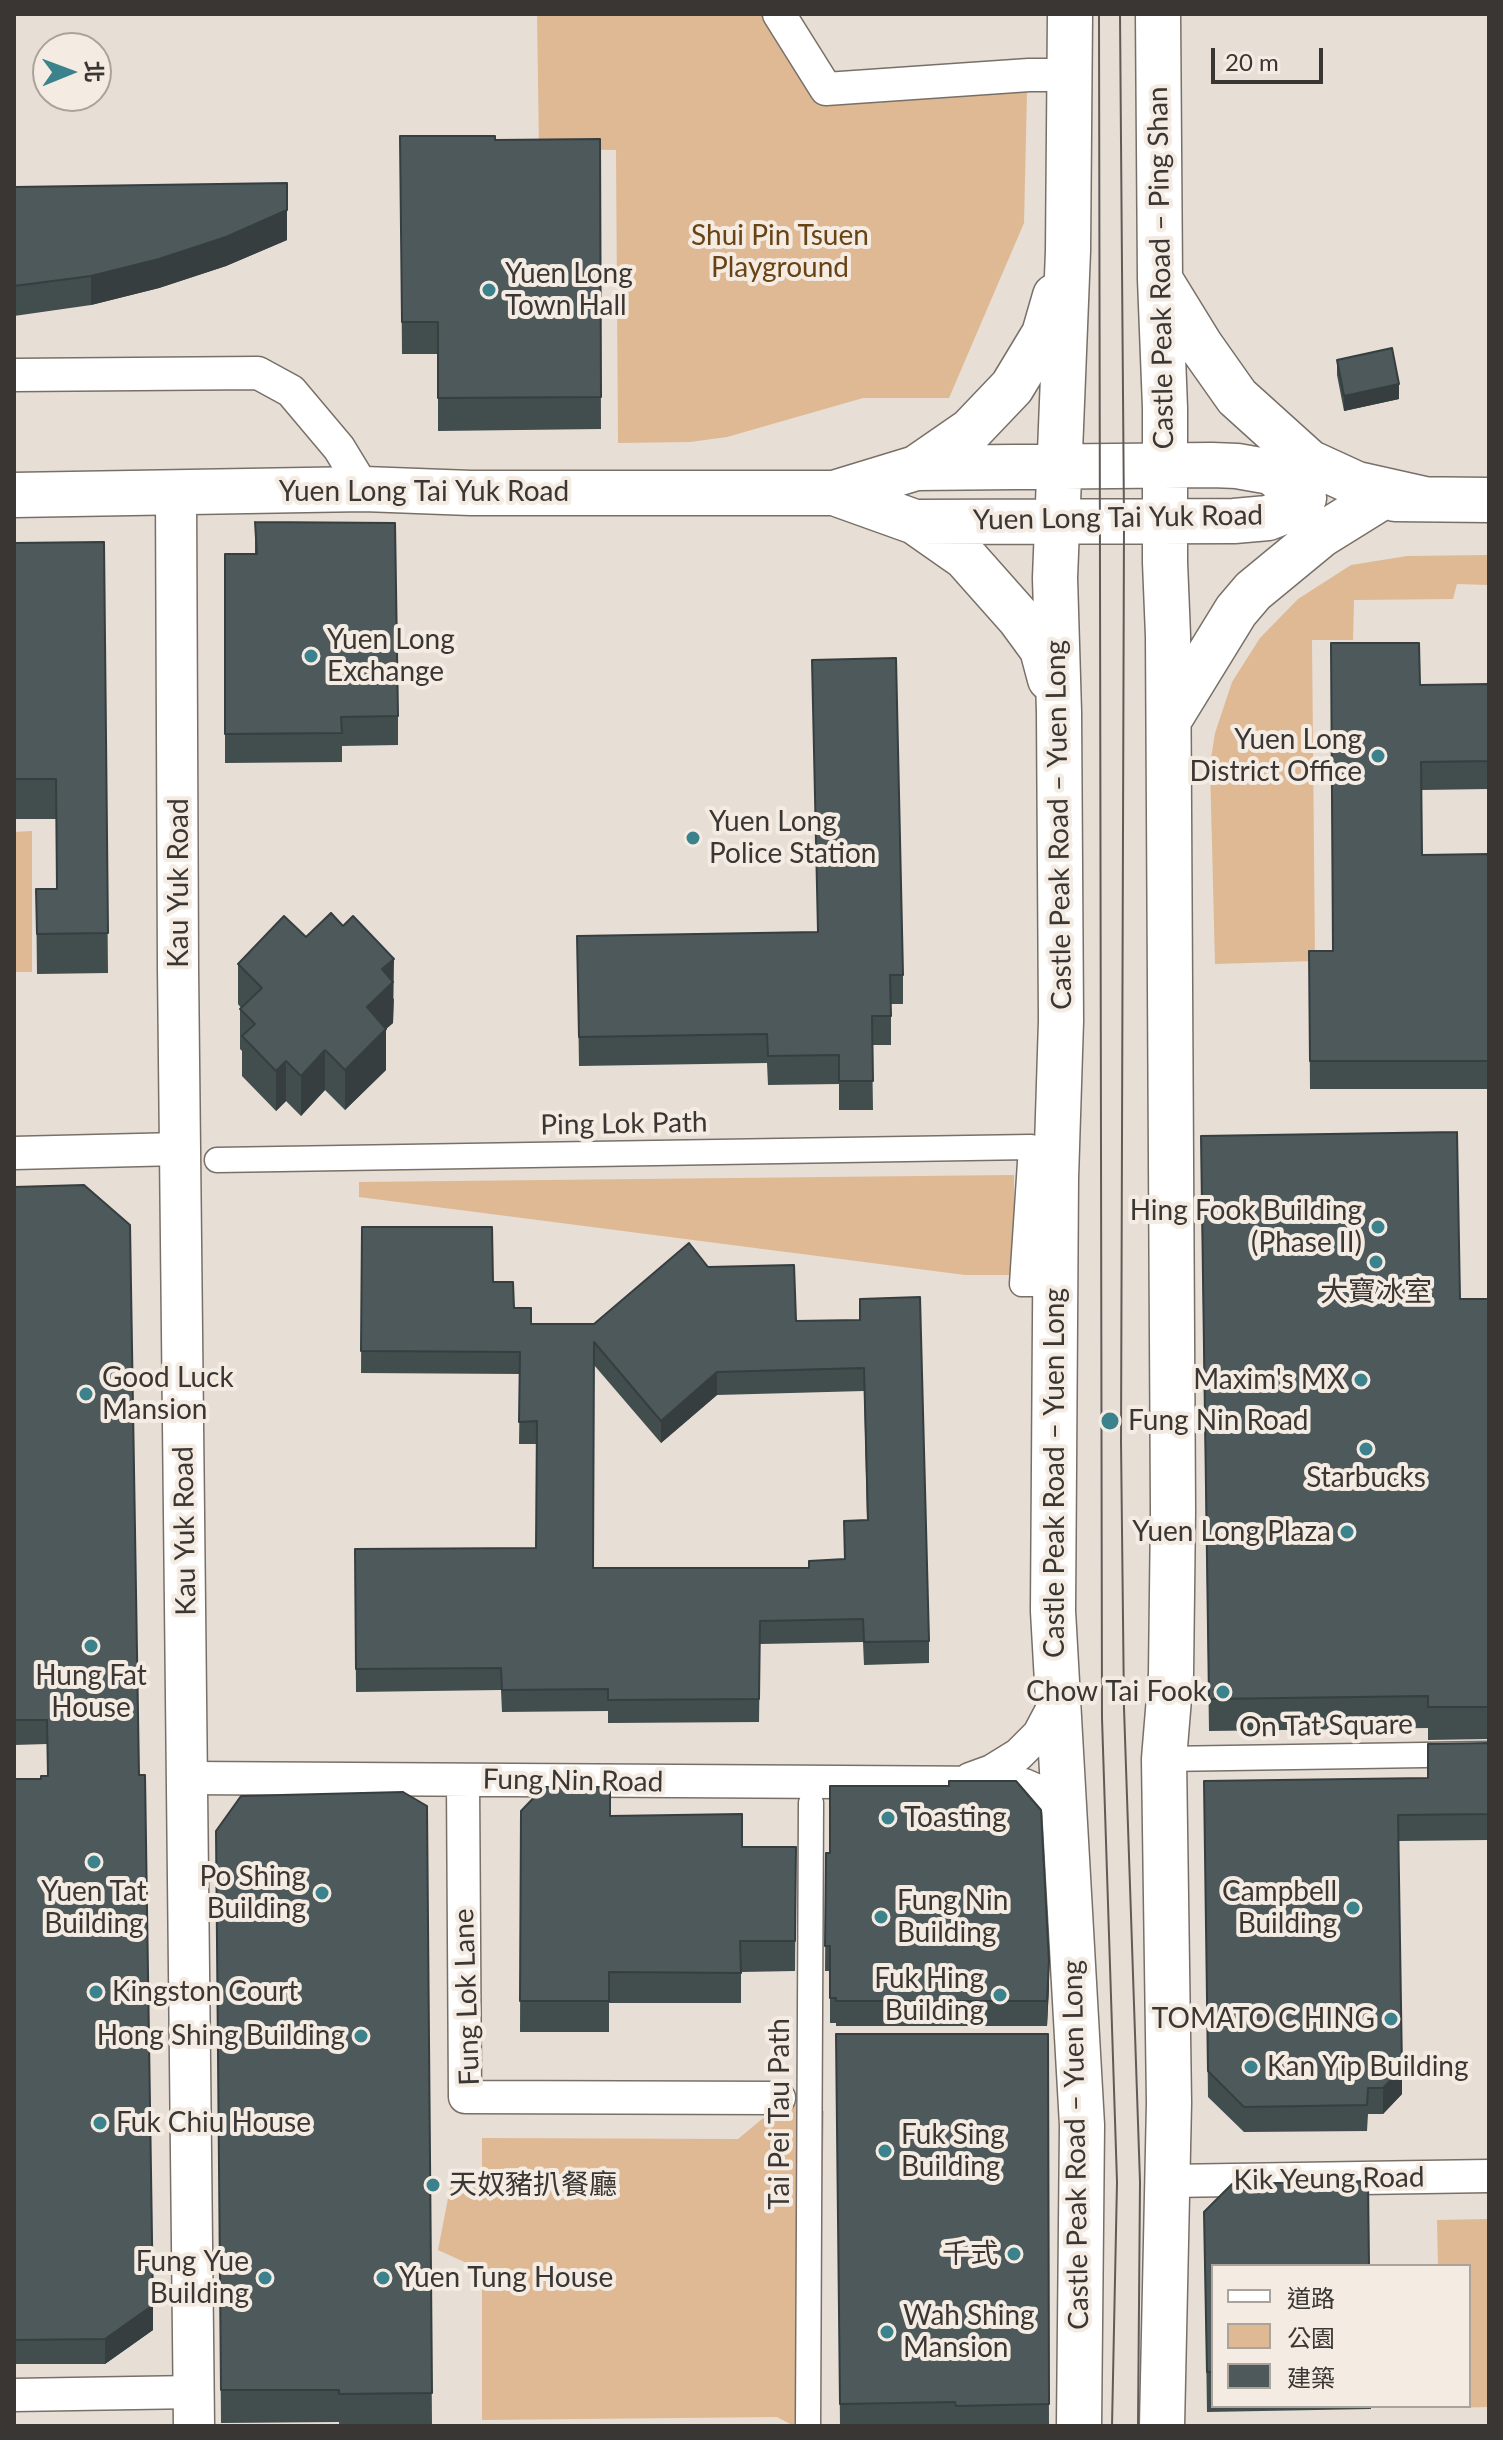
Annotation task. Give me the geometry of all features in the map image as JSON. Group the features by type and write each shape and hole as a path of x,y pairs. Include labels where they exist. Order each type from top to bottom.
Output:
{"main road":[{"path":"1057,520 1068,251 1070,14"},
{"name":"Castle Peak Road – Ping Shan","path":"1158,14 1165,521"},
{"path":"916,468 971,430 1012,387 1044,334 1068,251"},
{"path":"1160,279 1237,397 1309,462 1357,484 1424,499"},
{"name":"Yuen Long Tai Yuk Road","path":"14,495 364,489 471,493 834,493 916,468 1237,466 1271,472 1304,498 1288,510 1268,518 1234,521 915,522 834,493"},
{"path":"1304,498 1489,500"},
{"path":"1169,720 1236,611 1253,591 1321,535 1379,499"},
{"name":"Castle Peak Road – Yuen Long","path":"1057,520 1055,578 1061,1021 1039,1284 1057,1700 1082,2125 1079,2426"},
{"path":"1162,2426 1169,2181 1164,1759 1171,1674 1173,1511 1165,521"},
{"path":"915,522 965,557 1020,619 1042,649 1059,712"}],"street":[{"path":"779,14 826,89 1070,75"},
{"path":"14,375 258,373 291,391 339,448 364,489"},
{"name":"Kau Yuk Road","path":"176,493 199,1154 188,1778 194,2409"},
{"name":"Ping Lok Path","path":"199,1154 1031,1147"},
{"name":"Castle Peak Road – Yuen Long","path":"1031,1147 1039,1284"},
{"path":"14,1153 199,1154"},
{"name":"Fung Nin Road","path":"959,1783 992,1771 1018,1755 1039,1734 1057,1700"},
{"name":"On Tat Square","path":"1164,1759 1489,1754"},
{"name":"Fung Nin Road","path":"188,1778 1024,1785 1047,1795 1064,1809"},
{"name":"Fung Lok Lane","path":"463,1780 465,2097 779,2098"},
{"name":"Tai Pei Tau Path","path":"808,2426 818,2041 811,1803"},
{"name":"Kik Yeung Road","path":"1169,2181 1489,2176"},
{"path":"14,2395 194,2409"}],"green space":[{"name":"Shui Pin Tsuen Playground","path":"537,14 775,14 838,99 1027,92 1024,223 949,398 863,398 727,437 690,442 618,443 616,150 539,149"},
{"path":"1489,555 1489,585 1457,584 1453,599 1354,600 1353,640 1312,640 1315,961 1215,964 1210,765 1215,733 1232,682 1260,638 1298,599 1351,565 1407,556"},
{"path":"32,831 32,972 14,972 14,832"},
{"path":"1014,1175 1014,1275 965,1275 359,1197 359,1182"},
{"path":"785,2100 824,2111 820,2286 794,2426 777,2417 482,2420 482,2270 438,2250 451,2183 482,2181 482,2138 738,2139"},
{"path":"1489,2219 1489,2407 1471,2407 1471,2264 1438,2264 1437,2220"}],"building":[{"path":"400,136 495,136 495,140 600,139 601,397 438,398 438,322 402,322"},
{"path":"287,183 287,210 226,237 159,259 91,276 14,286 14,187"},
{"path":"1392,348 1399,384 1344,396 1337,360"},
{"name":"Yuen Long Exchange","path":"255,522 395,523 398,716 341,717 342,733 225,734 225,554 257,554"},
{"path":"104,542 108,933 37,934 36,889 57,889 56,779 14,779 14,543"},
{"path":"1331,643 1419,643 1420,685 1489,684 1489,761 1421,762 1422,855 1489,854 1489,1061 1310,1061 1309,951 1333,951"},
{"path":"896,658 903,975 890,975 891,1016 872,1016 873,1081 839,1081 839,1055 768,1056 767,1034 579,1037 577,936 818,932 812,660"},
{"path":"331,913 343,926 353,916 394,959 382,969 393,982 367,1007 386,1029 345,1070 325,1050 301,1076 286,1061 276,1071 242,1036 255,1024 240,1009 262,988 238,964 284,916 306,937"},
{"name":"Yuen Long Plaza","path":"1457,1132 1460,1299 1489,1299 1489,1707 1428,1707 1428,1696 1209,1699 1201,1136"},
{"path":"84,1185 130,1225 139,1775 145,1775 153,2305 105,2339 14,2340 14,1779 48,1776 47,1720 14,1720 14,1187"},
{"path":"362,1227 492,1227 493,1282 513,1282 514,1308 531,1308 531,1324 594,1324 689,1243 708,1267 794,1265 796,1321 860,1320 860,1299 920,1297 929,1641 864,1642 863,1619 760,1621 759,1699 608,1700 608,1689 502,1690 501,1668 356,1669 355,1549 536,1548 537,1421 519,1422 520,1352 361,1351","holes":["594,1342 661,1421 717,1372 864,1368 868,1520 844,1521 845,1559 809,1561 809,1568 593,1568"]},
{"path":"1489,1743 1489,1814 1398,1815 1402,2069 1383,2088 1368,2088 1367,2105 1244,2107 1208,2071 1204,1781 1428,1778 1428,1744"},
{"path":"949,1781 1016,1781 1041,1810 1049,1961 1047,2001 836,2001 836,1998 830,1998 830,1946 825,1946 830,1786 949,1786"},
{"path":"544,1787 610,1787 610,1816 742,1814 742,1847 796,1847 795,1941 740,1941 741,1973 609,1972 609,2001 520,2001 521,1811"},
{"path":"403,1792 427,1806 432,2393 221,2390 216,1831 241,1796"},
{"path":"836,2034 1048,2034 1049,2404 840,2404"},
{"path":"1368,2181 1369,2264 1211,2264 1211,2372 1207,2372 1204,2212 1232,2184"}],"tram line":[{"path":"1099,14 1102,1718 1117,2182 1112,2426"},
{"path":"1120,14 1124,521 1121,1441 1124,1708 1140,2182 1138,2426"}],"place":[{"name":"Yuen Long Town Hall","path":"489,290"},
{"name":"Yuen Long Exchange","path":"311,656"},
{"name":"Yuen Long District Office","path":"1378,756"},
{"name":"Yuen Long Police Station","path":"693,838"},
{"name":"Hing Fook Building (Phase II)","path":"1378,1227"},
{"name":"大寶冰室","path":"1376,1262"},
{"name":"Maxim's MX","path":"1361,1380"},
{"name":"Good Luck Mansion","path":"86,1394"},
{"name":"Fung Nin Road","path":"1110,1421"},
{"name":"Starbucks","path":"1366,1449"},
{"name":"Yuen Long Plaza","path":"1347,1532"},
{"name":"Hung Fat House","path":"91,1646"},
{"name":"Chow Tai Fook","path":"1223,1692"},
{"name":"Toasting","path":"888,1818"},
{"name":"Yuen Tat Building","path":"94,1862"},
{"name":"Po Shing Building","path":"322,1893"},
{"name":"Campbell Building","path":"1353,1908"},
{"name":"Fung Nin Building","path":"881,1917"},
{"name":"Kingston Court","path":"96,1992"},
{"name":"Fuk Hing Building","path":"1000,1995"},
{"name":"TOMATO C HING","path":"1391,2019"},
{"name":"Hong Shing Building","path":"361,2036"},
{"name":"Kan Yip Building","path":"1251,2067"},
{"name":"Fuk Chiu House","path":"100,2123"},
{"name":"Fuk Sing Building","path":"885,2151"},
{"name":"天奴豬扒餐廳","path":"433,2185"},
{"name":"千式","path":"1014,2254"},
{"name":"Fung Yue Building","path":"265,2278"},
{"name":"Yuen Tung House","path":"383,2278"},
{"name":"Wah Shing Mansion","path":"887,2332"}]}
